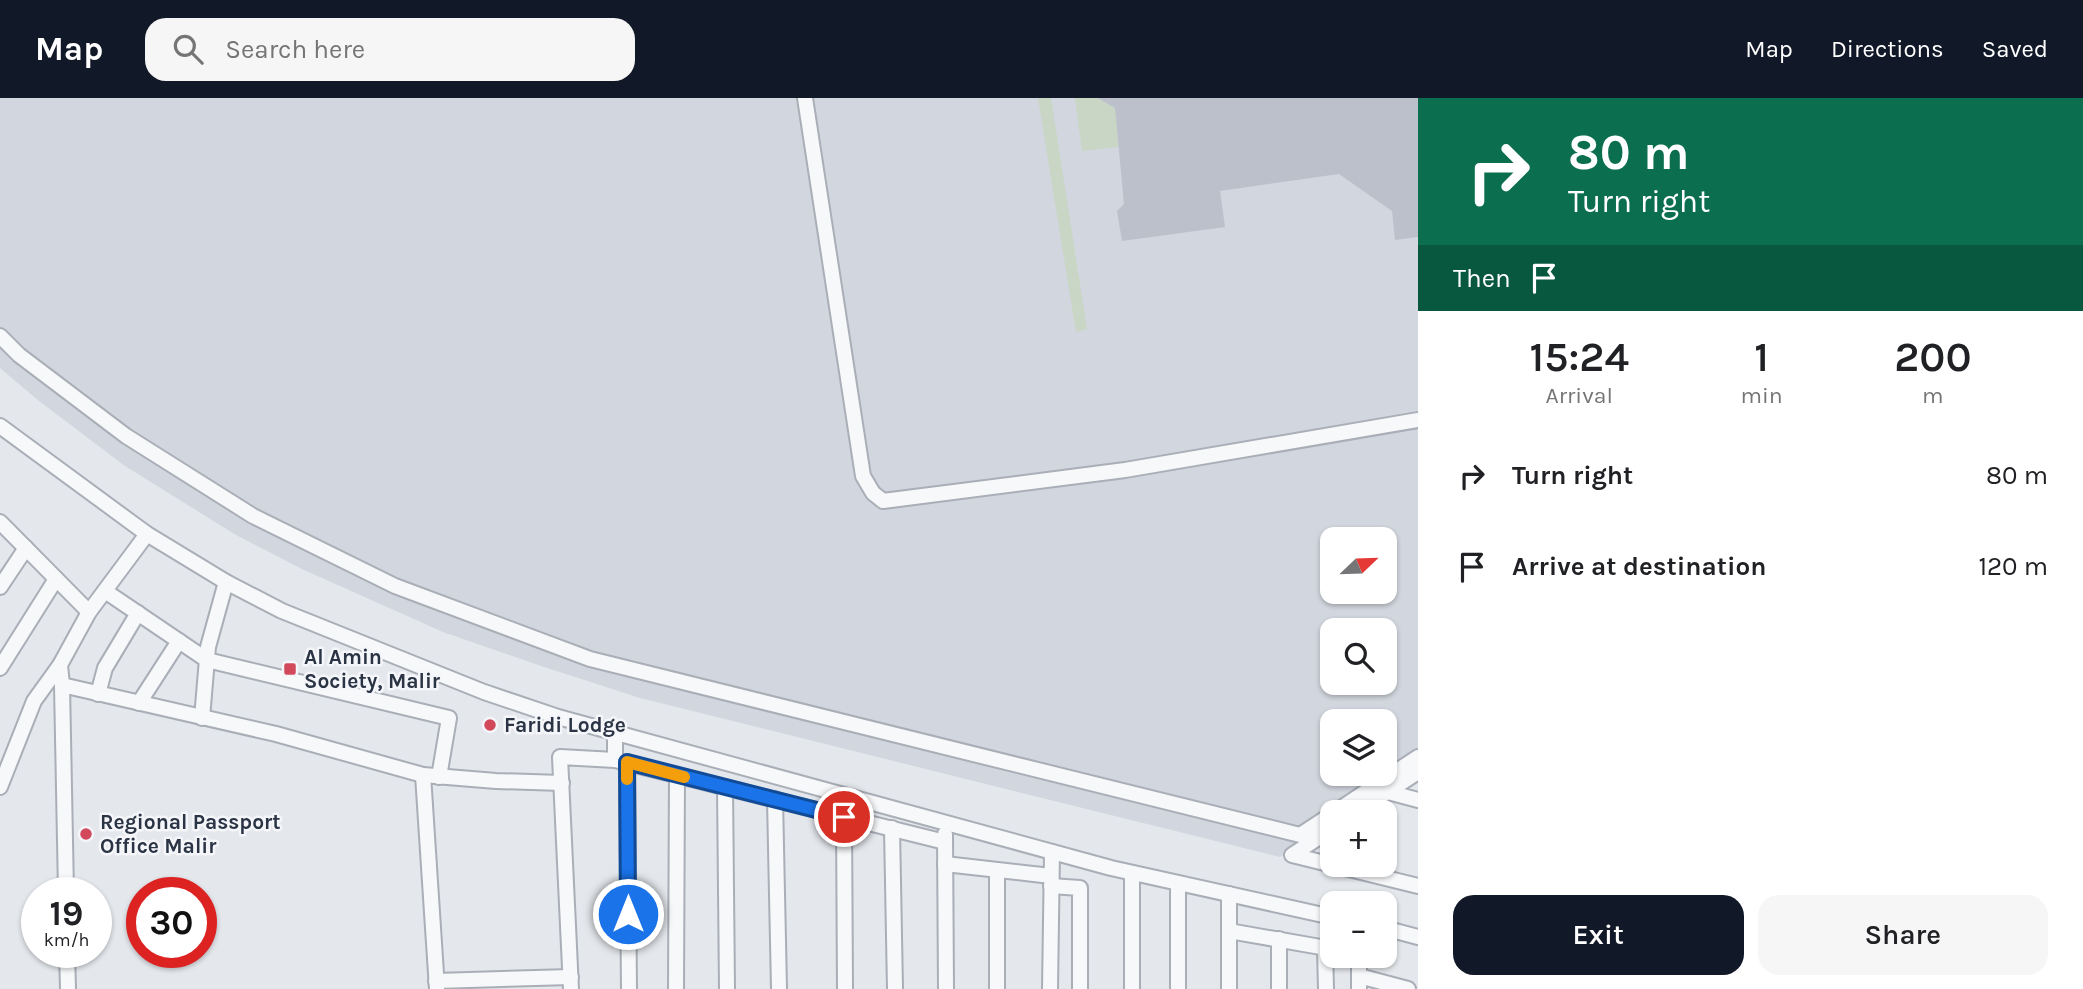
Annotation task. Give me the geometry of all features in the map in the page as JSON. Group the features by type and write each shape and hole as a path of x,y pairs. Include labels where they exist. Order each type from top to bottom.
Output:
{"street":[{"path":"805,98 863,477 873,493 883,501 1125,470 1418,420"},
{"path":"0,336 19,355 126,436 253,516 395,586 590,659 1300,835 1320,822"},
{"path":"0,426 147,534 226,582 282,611 484,692 558,717 1052,852 1132,873 1320,913"},
{"path":"0,522 89,612"},
{"path":"0,787 34,701 60,665 89,612 147,534"},
{"path":"0,587 26,548"},
{"path":"0,668 56,579"},
{"path":"202,718 208,647 226,582"},
{"path":"105,591 207,660 449,718 439,776"},
{"path":"98,694 105,668 138,613"},
{"path":"139,704 179,641"},
{"path":"60,665 66,877"},
{"path":"62,685 276,734 423,775 562,783"},
{"path":"615,733 621,761 629,989"},
{"path":"423,775 437,985 571,983 560,757 621,761 945,842"},
{"path":"1353,800 1418,757"},
{"path":"1376,800 1418,772"},
{"path":"677,775 677,989"},
{"path":"725,787 727,989"},
{"path":"1388,792 1418,800"},
{"path":"775,799 779,989"},
{"path":"844,817 845,989"},
{"path":"945,822 946,989"},
{"path":"892,828 895,989"},
{"path":"1320,837 1292,855 1320,862"},
{"path":"1050,989 1052,852"},
{"path":"945,864 997,870 1080,888 1080,989"},
{"path":"997,870 997,989"},
{"path":"1132,873 1132,989"},
{"path":"1381,877 1418,886"},
{"path":"1178,883 1178,989"},
{"path":"1229,894 1229,989"},
{"path":"1229,930 1320,946"},
{"path":"1397,931 1418,937"},
{"path":"1279,939 1279,989"},
{"path":"67,968 68,989"},
{"path":"1326,989 1328,968"},
{"path":"1359,982 1408,989"}],"shaded area":[{"path":"0,98 1418,98 1418,766 1397,780 1397,709 1320,709 1320,786 1388,786 1366,800 1320,800 1320,831 1280,857 640,698 443,632 304,570 236,535 125,466 0,368"}],"green space":[{"path":"1038,98 1051,98 1087,329 1076,332"},
{"path":"1075,98 1100,98 1115,108 1119,147 1082,151"}],"building":[{"path":"1098,98 1418,98 1418,237 1395,240 1392,211 1339,174 1220,191 1225,227 1122,241 1117,211 1124,204 1115,108"}],"slow traffic":[{"path":"627,779 627,762 684,777"}],"place":[{"name":"Al Amin Society, Malir","path":"290,669"},
{"name":"Faridi Lodge","path":"490,725"},
{"name":"Regional Passport Office Malir","path":"86,834"}],"route":[{"path":"628,914 627,762 844,817"}]}
